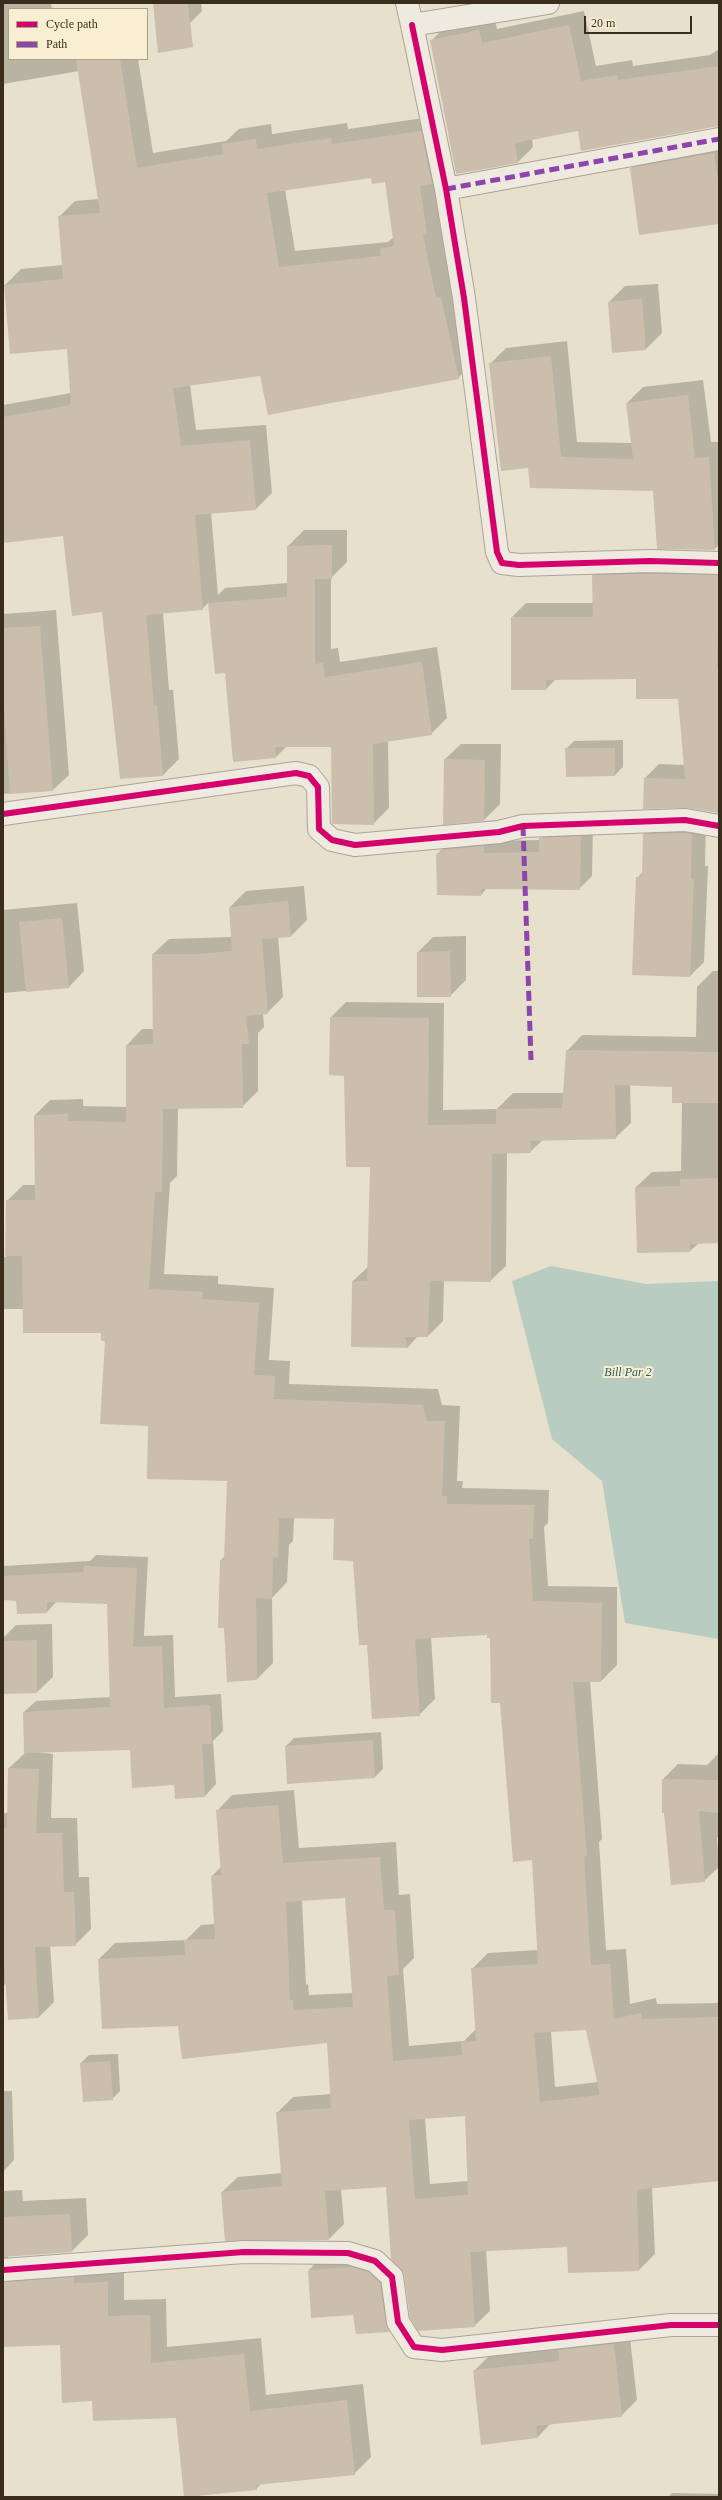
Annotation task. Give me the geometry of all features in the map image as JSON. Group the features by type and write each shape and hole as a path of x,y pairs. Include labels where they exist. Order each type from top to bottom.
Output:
{"street":[{"path":"407,3 446,189 464,298 498,552 502,563 519,565 650,561 719,564"},
{"path":"412,25 548,3"},
{"path":"446,189 719,139"},
{"path":"3,814 296,773 309,776 318,787 319,829 332,840 356,845 499,832 523,826 685,820 719,826"},
{"path":"3,2270 244,2252 348,2253 375,2261 392,2277 398,2322 414,2347 442,2350 671,2325 719,2325"}],"water":[{"name":"Bill Par 2","path":"551,1266 646,1284 719,1281 719,1639 625,1623 602,1481 552,1439 512,1281"}],"building":[{"path":"153,3 188,3 193,47 158,53"},
{"path":"569,25 581,81 617,75 618,80 719,66 719,126 581,151 578,131 515,143 518,163 456,174 430,40 479,30 482,43"},
{"path":"76,60 120,60 137,168 223,154 222,144 256,139 257,149 331,138 332,144 421,131 432,184 420,186 427,234 423,235 436,298 441,297 459,379 268,415 260,376 173,388 181,446 250,440 256,510 195,515 203,610 146,615 154,706 157,705 163,776 120,779 102,612 72,616 63,536 3,543 3,417 71,405 67,349 10,354 4,285 63,279 58,216 100,213","holes":["371,178 372,184 385,182 394,246 380,249 381,256 279,267 267,193"]},
{"path":"714,153 719,189 719,224 639,235 630,168"},
{"path":"642,299 646,350 612,353 608,302"},
{"path":"551,356 561,457 633,459 626,403 688,395 695,458 709,457 715,550 657,549 653,491 530,488 528,468 501,471 489,363"},
{"path":"332,545 332,579 315,579 315,664 323,663 325,677 422,662 432,735 373,744 374,825 332,824 331,747 275,747 276,758 233,762 225,673 215,674 208,603 287,597 287,546"},
{"path":"592,575 719,575 717,668 719,668 719,813 685,808 643,809 644,778 685,779 678,699 636,699 636,679 546,680 546,690 511,690 511,617 593,617"},
{"path":"40,626 53,791 10,794 3,692 3,628"},
{"path":"565,748 615,748 615,776 566,777"},
{"path":"444,759 485,760 484,821 443,825"},
{"path":"643,834 692,834 691,879 694,879 690,977 632,975 636,877 642,877"},
{"path":"581,836 580,890 481,889 481,896 437,895 436,854 442,852 442,850 484,846 484,853 539,852 539,838"},
{"path":"288,901 291,937 262,939 268,1014 246,1016 249,1044 242,1044 243,1108 163,1109 162,1192 155,1192 149,1289 203,1292 202,1299 259,1303 254,1375 275,1376 274,1399 423,1405 427,1421 445,1421 442,1496 447,1496 447,1504 534,1505 533,1539 529,1539 533,1601 602,1603 601,1682 573,1682 587,1856 584,1856 591,1965 610,1964 614,2019 641,2013 642,2019 719,2017 719,2181 637,2190 639,2271 568,2273 567,2247 470,2252 475,2327 418,2331 410,2318 404,2275 391,2259 386,2187 325,2191 329,2240 225,2241 221,2192 282,2186 276,2112 331,2108 327,2043 182,2059 178,2026 102,2029 98,1959 185,1955 184,1940 215,1939 211,1876 221,1875 216,1810 278,1805 283,1863 380,1857 384,1910 395,1910 399,1975 387,1976 393,2061 462,2055 461,2042 476,2041 471,1968 538,1964 532,1860 513,1862 500,1703 491,1703 490,1638 487,1638 487,1635 415,1639 420,1716 372,1719 367,1645 359,1645 353,1561 333,1560 334,1519 279,1518 278,1558 273,1557 272,1599 256,1598 257,1680 227,1682 224,1628 218,1628 220,1560 224,1560 227,1481 147,1479 148,1426 100,1424 105,1341 101,1341 101,1333 23,1333 22,1256 5,1256 6,1200 35,1200 34,1115 68,1114 68,1121 126,1122 126,1045 153,1044 152,954 198,954 232,951 229,907","holes":["345,1898 353,2007 294,2010 293,2000 290,2000 286,1902","586,2030 600,2095 540,2102 534,2033","465,2116 468,2195 415,2199 409,2120"]},
{"path":"62,918 69,988 26,992 19,922"},
{"path":"450,951 451,997 417,997 417,952"},
{"path":"330,1017 429,1018 428,1125 496,1124 496,1109 562,1108 566,1050 719,1052 719,1103 672,1103 672,1087 615,1085 616,1139 531,1141 531,1153 492,1154 491,1282 430,1281 428,1337 405,1337 408,1348 351,1347 352,1281 367,1281 370,1167 346,1167 344,1076 329,1075"},
{"path":"719,1178 719,1243 690,1244 690,1252 637,1253 635,1187 680,1186 680,1179"},
{"path":"84,1566 137,1568 133,1647 162,1646 164,1708 210,1705 212,1744 202,1744 205,1797 175,1799 174,1785 132,1788 130,1750 24,1753 23,1712 110,1707 107,1604 47,1602 47,1613 17,1614 16,1601 3,1600 3,1576 83,1572"},
{"path":"37,1640 37,1693 3,1694 3,1641"},
{"path":"373,1740 375,1778 287,1784 285,1746"},
{"path":"8,1768 39,1769 36,1833 62,1833 64,1892 74,1892 76,1946 35,1947 39,2018 8,2020 3,1948 3,1828 7,1828"},
{"path":"662,1779 719,1780 719,1813 699,1811 705,1882 671,1885 664,1813 662,1813"},
{"path":"110,2061 113,2100 83,2102 80,2063"},
{"path":"70,2214 72,2252 3,2257 3,2217"},
{"path":"352,2267 369,2272 380,2283 386,2324 390,2332 356,2334 353,2315 311,2318 308,2270"},
{"path":"74,2277 74,2283 108,2282 108,2316 150,2315 151,2363 244,2354 250,2411 347,2400 355,2475 256,2485 257,2490 184,2497 176,2418 93,2421 92,2401 62,2403 60,2345 3,2347 3,2282"},
{"path":"614,2344 622,2417 536,2426 537,2438 481,2445 473,2370 559,2361 558,2350"}],"marked path":[{"path":"446,189 719,139"},
{"path":"523,826 531,1060"}],"cycle path":[{"path":"412,25 446,189 464,298 497,552 502,563 519,565 650,561 719,563"},
{"path":"3,814 296,773 309,776 318,787 319,829 332,840 355,845 499,832 523,826 685,820 719,826"},
{"path":"3,2270 244,2252 348,2253 375,2261 392,2277 398,2322 414,2347 442,2350 671,2325 719,2325"}]}
